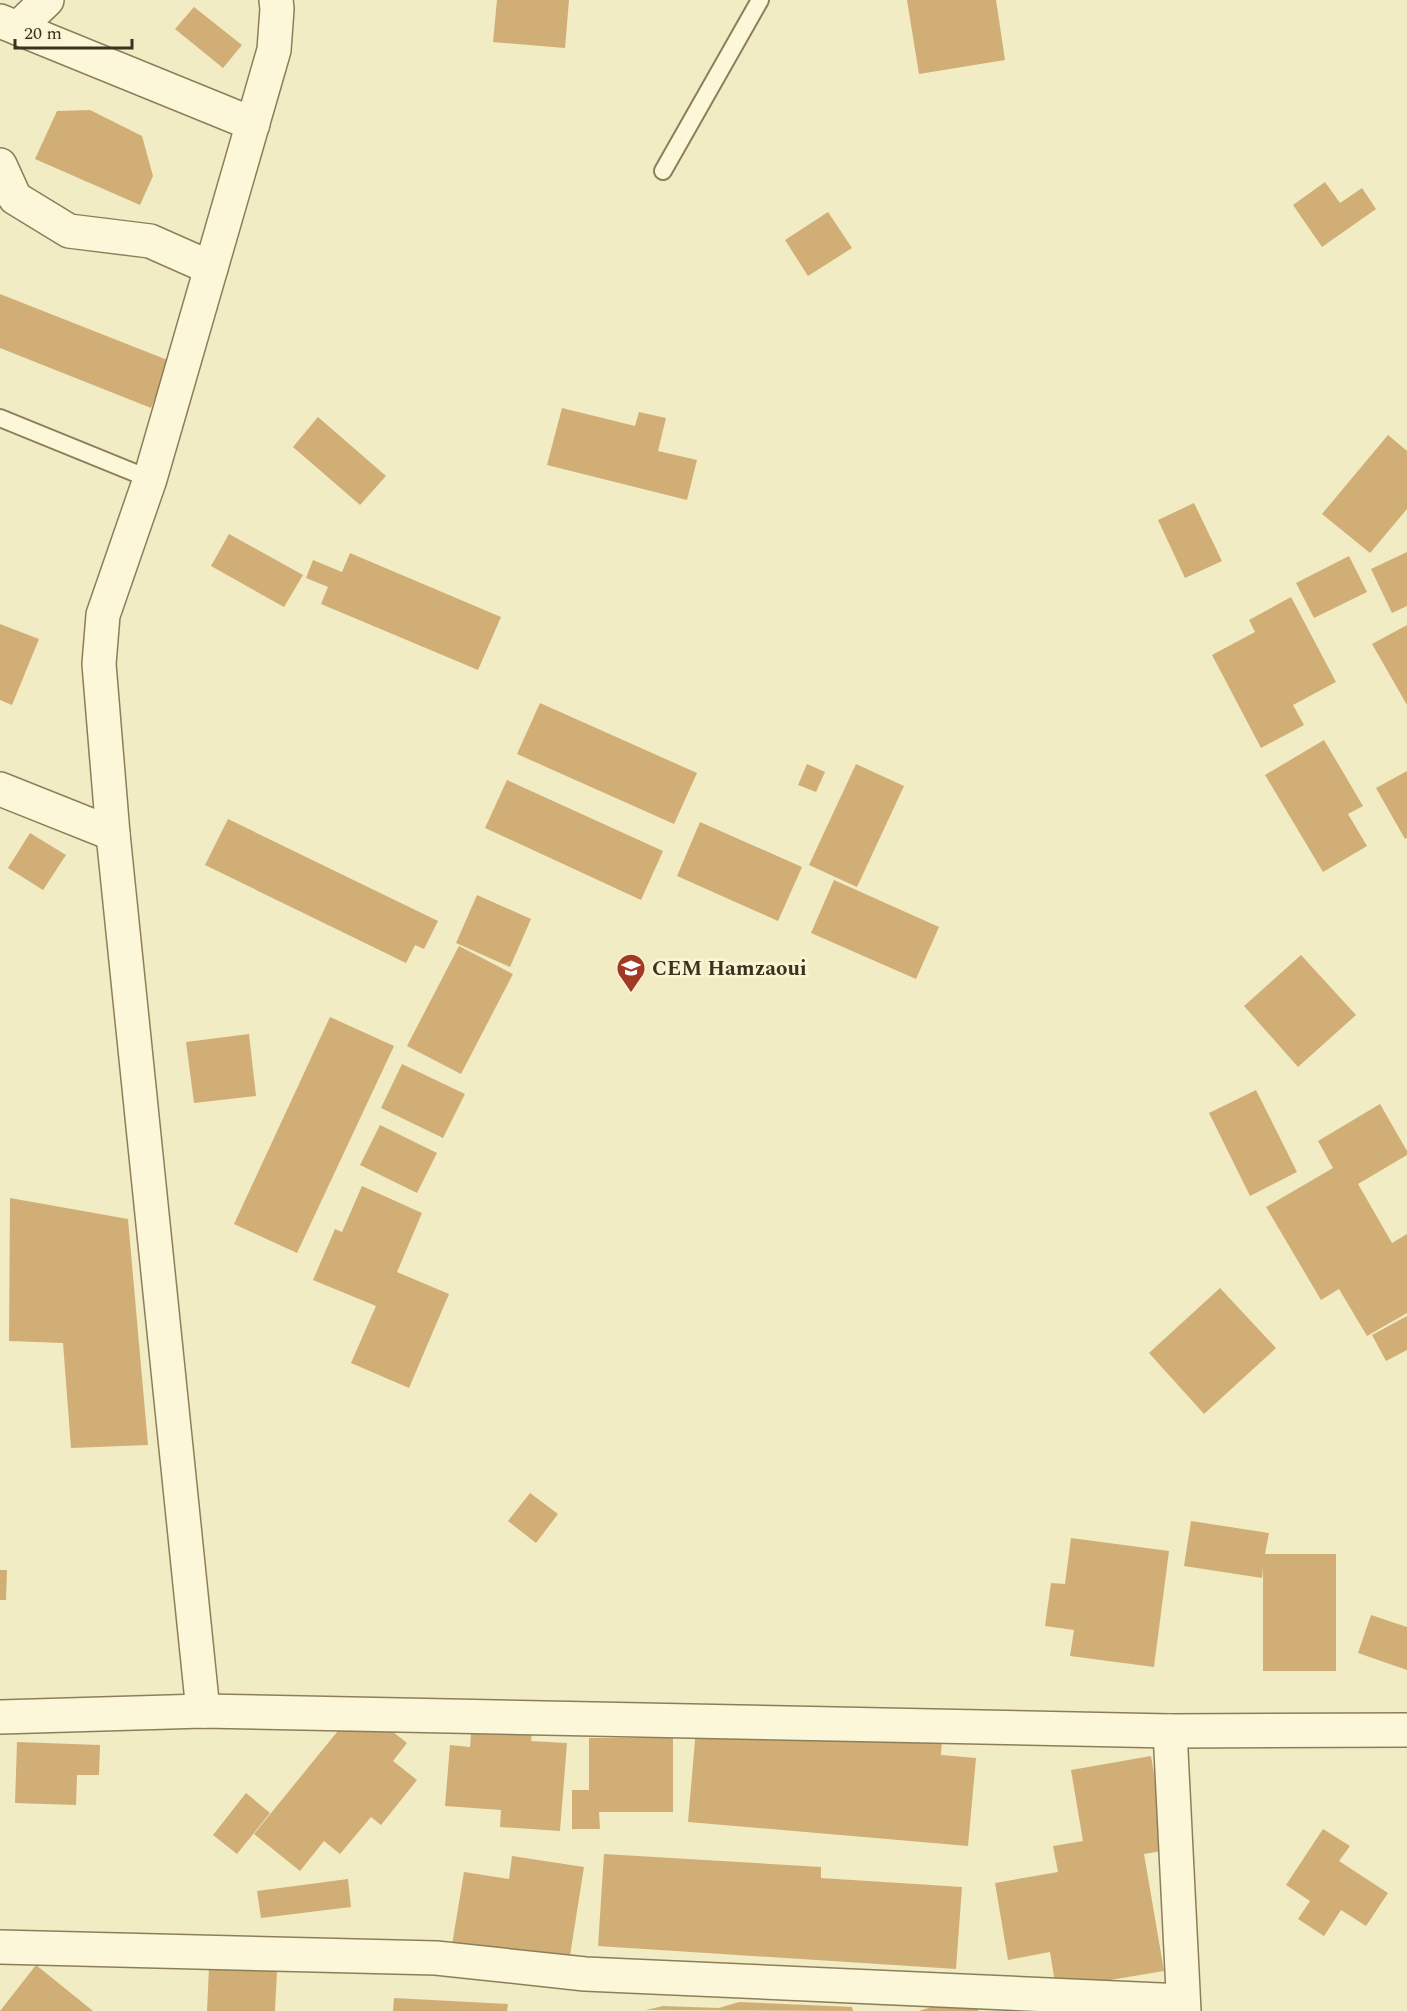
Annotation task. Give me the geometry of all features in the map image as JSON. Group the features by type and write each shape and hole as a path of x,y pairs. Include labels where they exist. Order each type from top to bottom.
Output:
{"street":[{"path":"9,25 47,0"},
{"path":"202,1711 113,834 99,664 103,615 150,479 274,50 269,3"},
{"path":"9,25 254,124"},
{"path":"0,165 15,198 69,231 150,241 211,268"},
{"path":"0,789 113,834"},
{"path":"0,1717 202,1711 1170,1731 1407,1730"},
{"path":"0,1947 436,1958 585,1974 1183,2006 1170,1731"}],"lane":[{"path":"663,171 760,0"},
{"path":"0,418 150,479"}],"building":[{"path":"497,0 569,0 565,48 493,42"},
{"path":"907,0 996,0 1005,60 919,74"},
{"path":"194,7 242,45 223,68 175,29"},
{"path":"90,110 142,136 153,176 140,205 35,159 57,111"},
{"path":"1325,182 1340,203 1362,188 1376,209 1322,247 1293,205"},
{"path":"828,212 852,248 808,276 785,240"},
{"path":"0,294 170,361 151,408 0,348"},
{"path":"562,408 635,426 639,412 666,418 658,451 697,460 687,500 547,465"},
{"path":"318,417 386,476 360,505 293,447"},
{"path":"1388,435 1407,451 1407,509 1370,553 1322,514"},
{"path":"1194,503 1222,561 1185,578 1158,520"},
{"path":"229,534 303,575 284,607 211,566"},
{"path":"1407,552 1407,606 1392,613 1371,569"},
{"path":"350,553 501,617 478,670 321,604 328,587 306,578 313,560 342,572"},
{"path":"1349,556 1367,592 1314,618 1296,583"},
{"path":"1291,597 1336,682 1293,705 1304,725 1261,748 1212,655 1255,632 1249,620"},
{"path":"0,624 39,639 12,705 0,700"},
{"path":"1407,625 1407,705 1372,644"},
{"path":"540,703 697,773 674,824 517,754"},
{"path":"1324,740 1363,806 1348,814 1367,846 1323,872 1265,775"},
{"path":"807,764 825,772 816,792 798,785"},
{"path":"856,764 904,786 857,887 809,865"},
{"path":"1407,771 1407,838 1405,839 1376,788"},
{"path":"507,780 663,851 641,900 485,828"},
{"path":"228,819 438,921 424,949 415,945 406,963 205,865"},
{"path":"700,822 802,867 778,921 677,876"},
{"path":"30,833 66,855 43,890 8,868"},
{"path":"834,880 939,927 916,979 811,933"},
{"path":"477,895 531,919 510,967 456,943"},
{"path":"459,946 513,974 461,1074 407,1046"},
{"path":"1301,955 1356,1015 1298,1067 1244,1006"},
{"path":"330,1017 394,1046 297,1253 234,1224"},
{"path":"249,1034 256,1096 194,1103 186,1042"},
{"path":"402,1064 465,1094 443,1138 381,1108"},
{"path":"1256,1090 1297,1172 1250,1196 1209,1113"},
{"path":"1380,1104 1407,1151 1407,1155 1358,1184 1392,1243 1407,1234 1407,1313 1367,1336 1339,1289 1321,1300 1266,1207 1333,1168 1318,1141"},
{"path":"380,1125 437,1153 417,1193 360,1165"},
{"path":"362,1186 422,1213 397,1272 449,1294 409,1388 351,1363 376,1306 313,1280 335,1229 342,1232"},
{"path":"10,1198 128,1219 148,1445 71,1448 63,1343 9,1341"},
{"path":"1220,1288 1276,1348 1204,1414 1149,1353"},
{"path":"1407,1316 1407,1350 1386,1361 1372,1335"},
{"path":"530,1493 558,1514 536,1543 508,1521"},
{"path":"1191,1521 1269,1533 1265,1554 1336,1554 1336,1671 1263,1671 1263,1567 1262,1578 1184,1566"},
{"path":"1071,1538 1169,1551 1154,1667 1070,1656 1074,1630 1045,1626 1051,1583 1065,1584"},
{"path":"0,1570 7,1570 6,1600 0,1600"},
{"path":"1371,1615 1407,1627 1407,1670 1358,1653"},
{"path":"359,1705 407,1743 393,1761 417,1780 381,1825 371,1817 340,1854 324,1841 300,1871 254,1834"},
{"path":"697,1717 942,1738 941,1755 976,1758 968,1846 688,1822"},
{"path":"472,1720 533,1724 531,1741 567,1743 560,1831 500,1827 501,1810 445,1806 450,1745 470,1747"},
{"path":"589,1738 673,1738 673,1812 599,1812 600,1829 572,1829 572,1790 589,1790"},
{"path":"17,1742 100,1745 99,1775 77,1775 76,1805 15,1803"},
{"path":"1151,1756 1167,1850 1144,1854 1164,1971 1056,1989 1050,1952 1008,1960 995,1883 1058,1872 1053,1846 1083,1841 1071,1770"},
{"path":"246,1793 270,1813 237,1854 213,1835"},
{"path":"1323,1829 1350,1846 1339,1861 1388,1893 1366,1926 1341,1910 1324,1936 1298,1919 1310,1901 1286,1885"},
{"path":"604,1854 821,1867 821,1878 962,1887 956,1969 598,1946"},
{"path":"512,1856 584,1867 569,1962 452,1945 464,1872 509,1879"},
{"path":"348,1879 351,1907 261,1918 257,1891"},
{"path":"36,1965 93,2011 0,2011"},
{"path":"209,1967 277,1971 275,2011 207,2011"},
{"path":"394,1998 508,2004 507,2011 393,2011"},
{"path":"739,2002 852,2007 853,2011 646,2010 663,2006 719,2008"},
{"path":"941,2004 978,2005 978,2011 919,2011"}],"place":[{"name":"CEM Hamzaoui","path":"631,994"}]}
